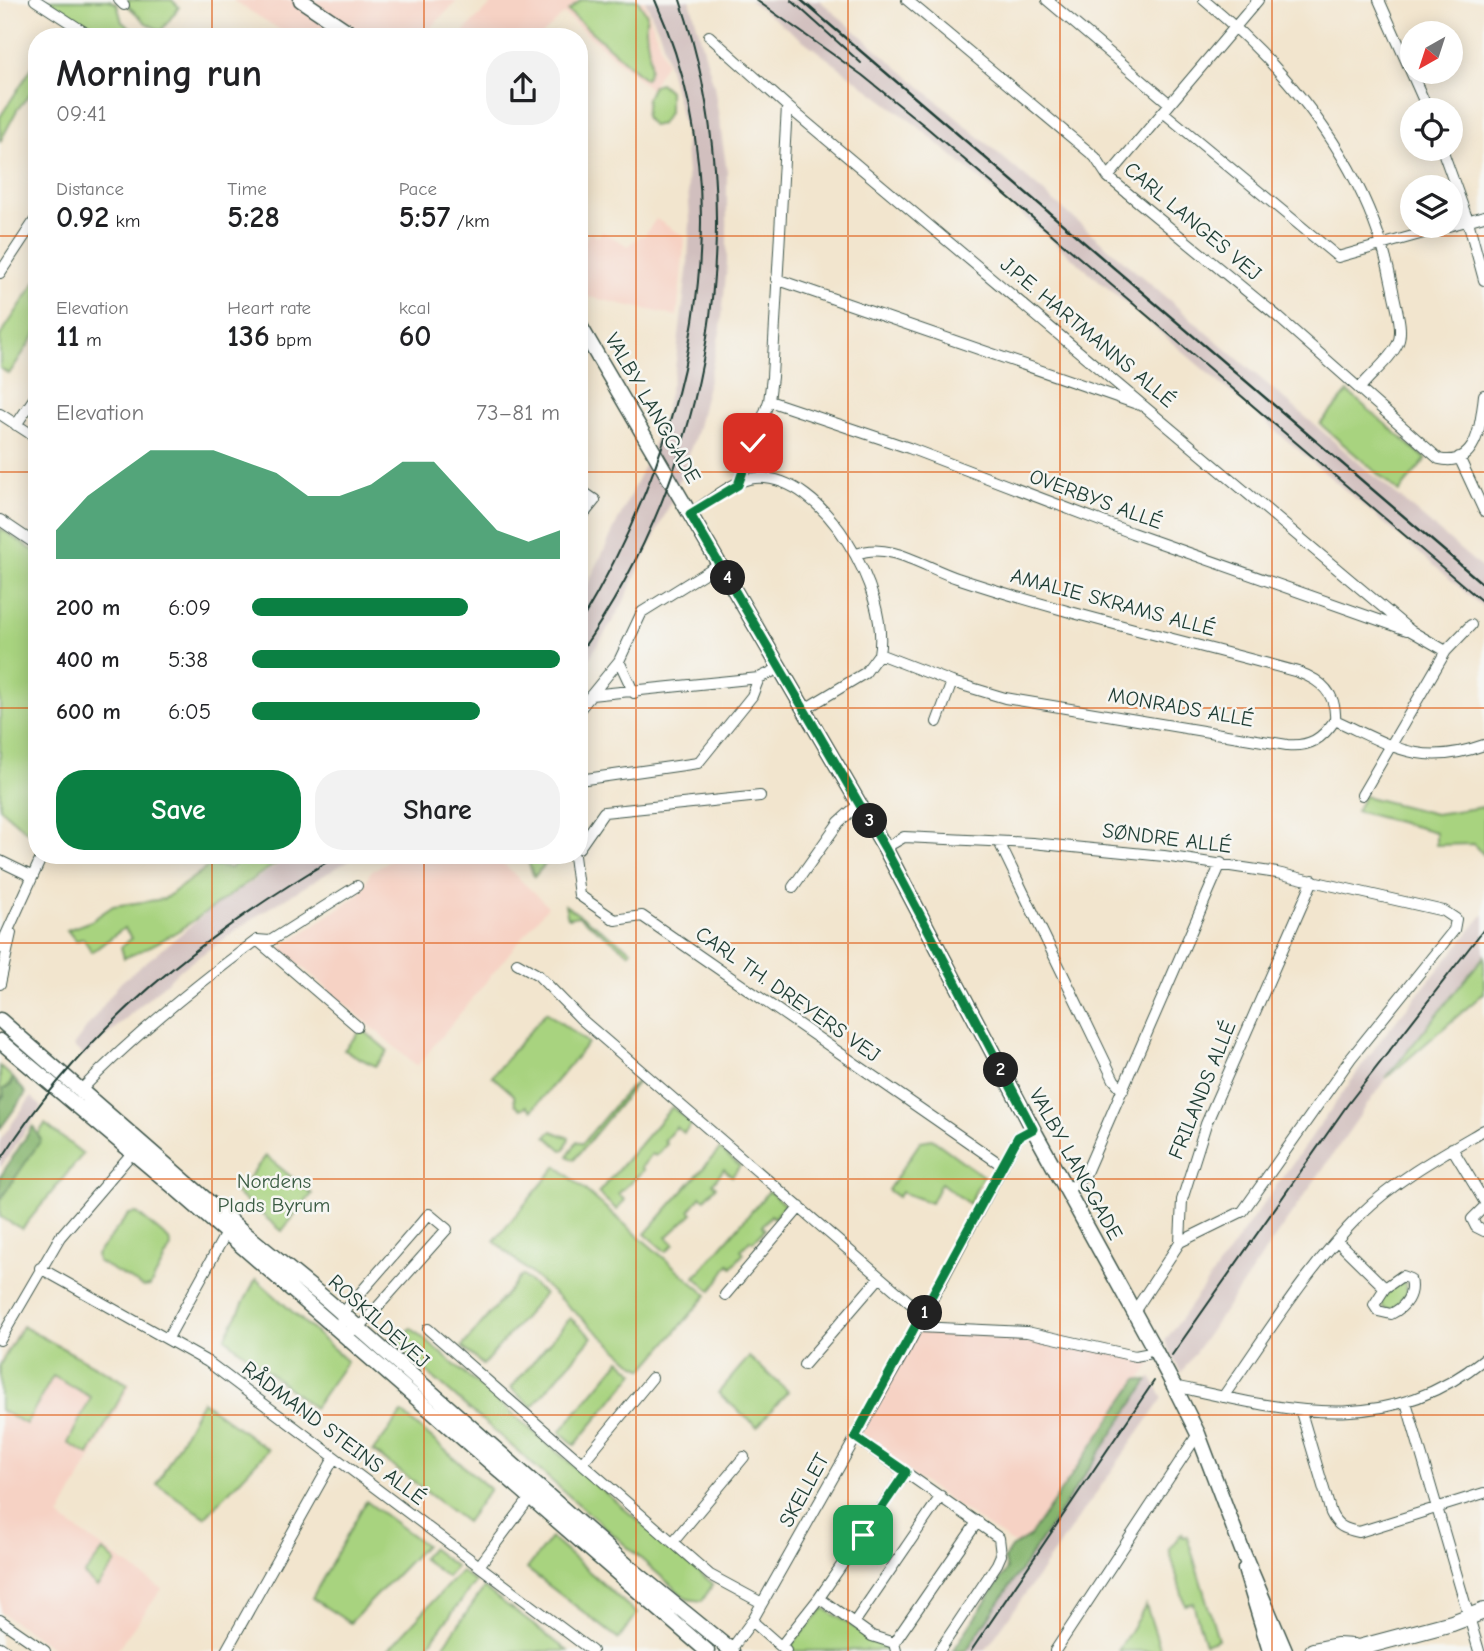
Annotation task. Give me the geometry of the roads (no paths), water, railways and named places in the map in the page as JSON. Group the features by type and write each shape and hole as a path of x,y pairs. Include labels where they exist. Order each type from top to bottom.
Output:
{"main road":[{"path":"1313,1651 1337,1646 1351,1649 1477,1614"}],"street":[{"path":"35,0 78,28"},
{"path":"301,0 343,28"},
{"name":"CARL LANGES VEJ","path":"907,0 1095,157 1108,177 1360,387 1439,458 1448,461 1459,457"},
{"path":"1047,0 1338,257 1484,216"},
{"path":"1204,0 1272,60 1326,130 1357,184 1382,245 1396,310 1399,342 1360,387"},
{"path":"1108,177 1258,0"},
{"path":"1380,0 1423,98"},
{"name":"J.P.E. HARTMANNS ALLÉ","path":"709,36 787,106 1411,631 1446,651"},
{"path":"738,485 769,401 787,106"},
{"path":"1446,161 1468,221 1484,280"},
{"path":"0,273 28,231"},
{"path":"776,279 1149,408"},
{"name":"VALBY LANGGADE","path":"588,339 860,803 1033,1129 1156,1352 1198,1434 1242,1550 1285,1651"},
{"path":"1484,395 1476,443 1469,452 1459,457 1484,511"},
{"name":"OVERBYS ALLÉ","path":"769,401 897,444 1130,532 1411,631"},
{"path":"16,425 28,407"},
{"path":"0,414 28,432"},
{"path":"690,514 752,478 771,479 799,491 830,520 856,554 874,600 879,622 880,654 865,673 805,709"},
{"path":"588,495 594,499 588,507"},
{"path":"0,520 28,539"},
{"name":"AMALIE SKRAMS ALLÉ","path":"856,554 871,548 890,552 934,571 989,589 1298,672 1315,678 1329,692 1336,707 1335,720"},
{"path":"588,699 619,661 642,612 719,564"},
{"path":"1362,795 1446,651 1471,625"},
{"name":"MONRADS ALLÉ","path":"880,654 952,682 1005,698 1287,745 1309,744 1318,740 1335,720"},
{"path":"619,661 634,693"},
{"path":"591,695 634,693 759,678 780,668"},
{"path":"588,779 698,762 752,696 759,678"},
{"path":"937,722 952,682"},
{"path":"1335,720 1391,745 1426,756 1445,756 1484,745"},
{"path":"588,835 604,812 741,793 760,796"},
{"path":"793,887 839,822 860,803"},
{"name":"SØNDRE ALLÉ","path":"885,848 904,837 999,842 1221,863 1313,880 1444,911 1456,919 1454,930 1351,1058 1247,1206 1237,1216 1180,1242"},
{"path":"999,842 1114,1080 1123,1090"},
{"path":"0,861 31,876"},
{"path":"1067,1191 1085,1175 1221,863"},
{"path":"0,948 38,864"},
{"name":"CARL TH. DREYERS VEJ","path":"575,864 579,895 615,920 642,916 1003,1166"},
{"name":"FRILANDS ALLÉ","path":"1180,1242 1181,1200 1199,1145 1313,880"},
{"path":"76,1096 153,1022 257,940 270,941 357,886"},
{"path":"0,984 13,920"},
{"path":"257,940 357,1026"},
{"path":"517,963 538,975 581,1018 924,1315"},
{"name":"ROSKILDEVEJ","path":"0,1020 132,1152 707,1651"},
{"name":"ROSKILDEVEJ","path":"0,1041 76,1096 342,1314 629,1567 731,1651"},
{"name":"SKELLET","path":"731,1651 752,1621 918,1327 1018,1137 1033,1129"},
{"path":"1223,1397 1337,1241 1392,1187 1484,1130"},
{"path":"1452,1148 1484,1201"},
{"path":"0,1340 40,1268 61,1237 132,1152"},
{"path":"725,1295 800,1207"},
{"path":"1484,1207 1472,1219 1476,1227 1484,1231"},
{"path":"429,1214 447,1229 358,1329 340,1333 342,1314 429,1214"},
{"path":"168,1338 226,1233"},
{"path":"1337,1241 1385,1288"},
{"path":"1134,1311 1180,1242"},
{"name":"RÅDMAND STEINS ALLÉ","path":"40,1268 208,1362 592,1651"},
{"path":"804,1365 880,1277"},
{"path":"918,1327 1027,1332 1135,1356 1156,1352"},
{"path":"428,1329 710,1576 762,1603"},
{"path":"1174,1387 1301,1412 1332,1413 1406,1402 1454,1380 1484,1359"},
{"path":"582,1463 652,1378"},
{"path":"1406,1402 1437,1507 1477,1614 1479,1651"},
{"path":"1301,1412 1336,1523 1359,1532 1484,1493"},
{"path":"1055,1651 1198,1434"},
{"path":"855,1437 999,1538 1001,1555 939,1651"},
{"path":"673,1542 744,1457"},
{"path":"226,1651 334,1458"},
{"path":"752,1621 783,1648 906,1472"},
{"path":"855,1623 942,1496"},
{"path":"480,1566 530,1498"},
{"path":"819,1598 872,1636 895,1647 978,1521"},
{"name":"VALBY LANGGADE","path":"1242,1550 1253,1601 1270,1651"},
{"path":"0,1620 45,1651"},
{"path":"0,1647 6,1651"}],"tram line":[{"path":"588,608 618,553 651,478 676,400 693,320 701,239 698,158 683,78 655,0"},
{"path":"588,639 624,581 661,504 688,423 707,339 715,253 714,168 702,83 680,0"},
{"path":"756,0 862,75 925,126 1484,603"},
{"path":"791,0 861,63"},
{"path":"0,1161 70,1067 150,988 193,952 239,919 324,864"},
{"path":"1172,1355 1348,1104 1484,929"},
{"path":"971,1651 1154,1381"}],"railway":[{"path":"801,0 1484,585"}],"park label":[{"name":"Nordens Plads Byrum","path":"274,1193"}]}
